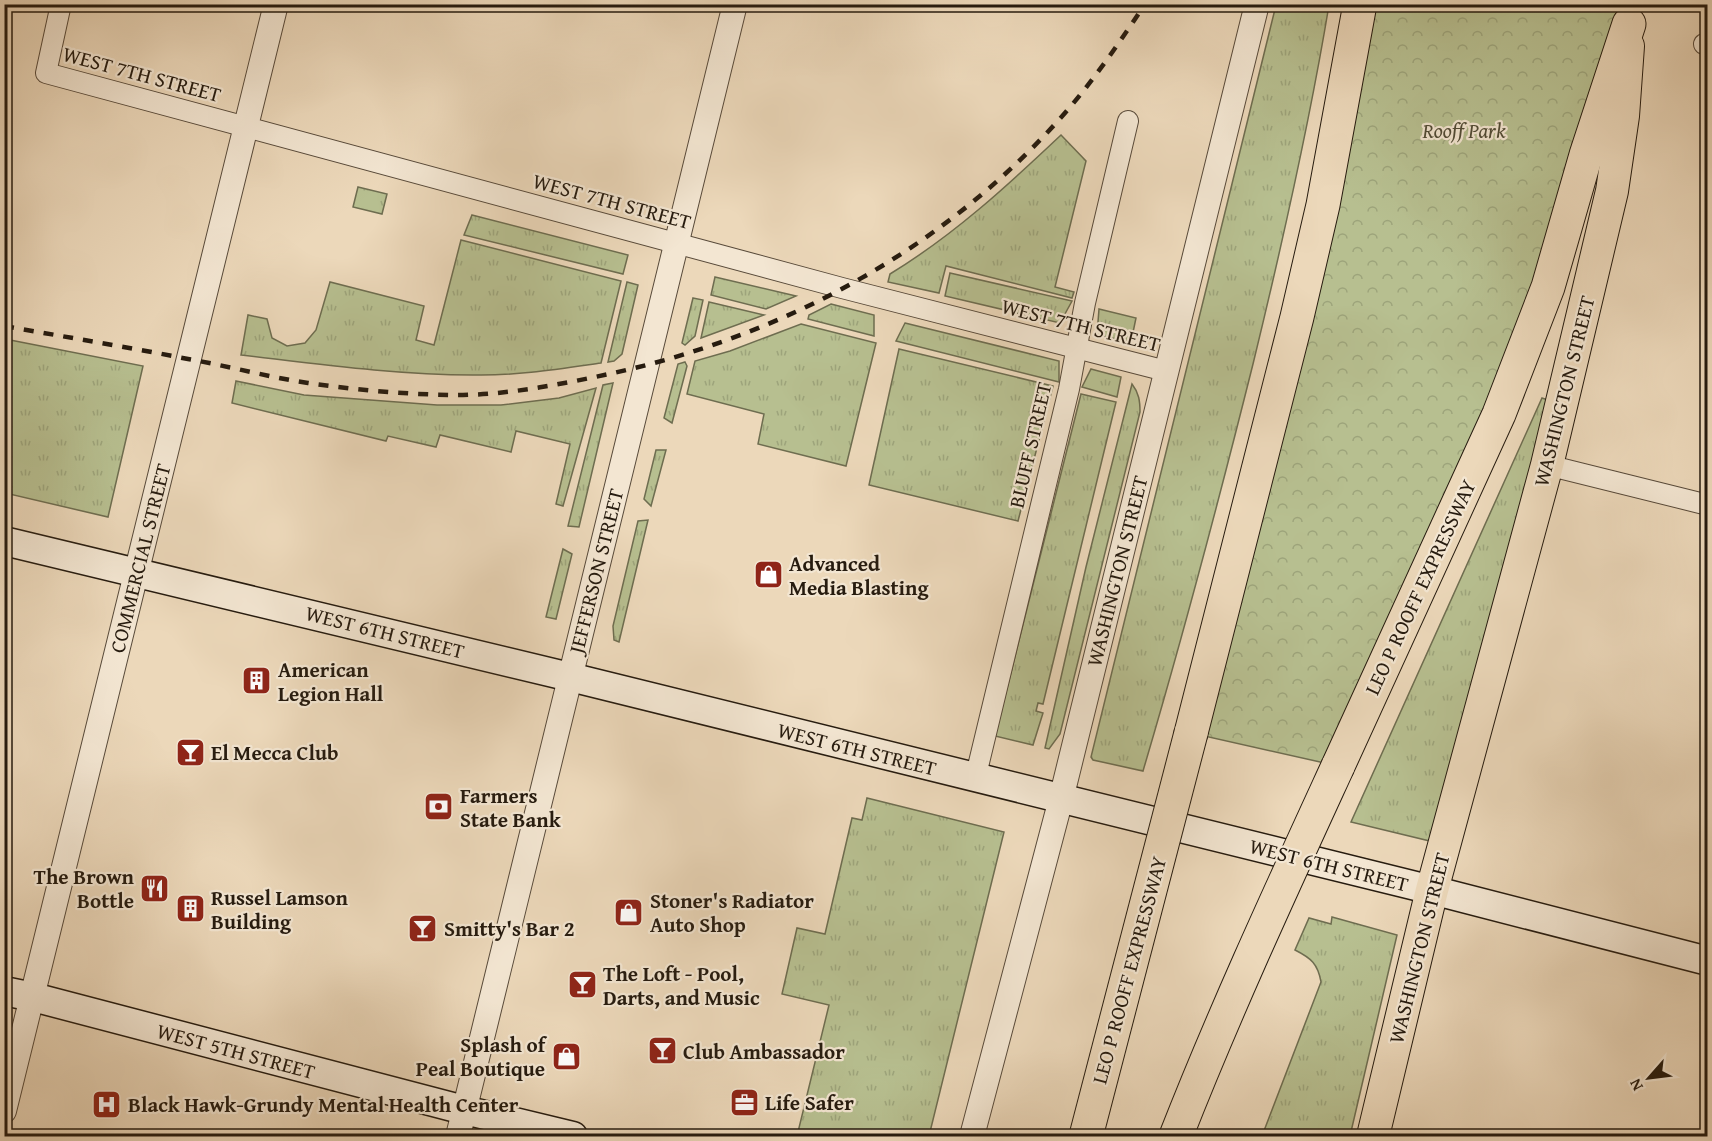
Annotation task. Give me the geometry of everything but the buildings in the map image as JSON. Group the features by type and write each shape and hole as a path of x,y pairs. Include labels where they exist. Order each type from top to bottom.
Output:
{"highway":[{"name":"LEO P ROOFF EXPRESSWAY","path":"1086,1137 1300,306 1323,205 1360,4"},
{"name":"LEO P ROOFF EXPRESSWAY","path":"1176,1137 1253,951 1503,403 1548,287 1586,155 1629,24"}],"main road":[{"name":"WASHINGTON STREET","path":"1373,1137 1432,890 1546,465 1612,191 1623,116 1629,24"},
{"name":"WEST 6TH STREET","path":"4,541 570,677 1432,890 1707,961"},
{"name":"WEST 5TH STREET","path":"4,992 33,997 461,1124 573,1137"}],"street":[{"name":"WEST 7TH STREET","path":"61,4 46,73 676,243 1166,371"},
{"name":"COMMERCIAL STREET","path":"4,1111 276,4"},
{"name":"JEFFERSON STREET","path":"461,1124 735,4"},
{"name":"WASHINGTON STREET","path":"972,1137 1061,799 1257,4"},
{"name":"BLUFF STREET","path":"975,778 1068,389 1085,303 1128,121"},
{"path":"1546,465 1707,505"}],"green space":[{"path":"1276,5 1329,5 1294,185 1253,364 1200,568 1143,771 1093,760 1091,757"},
{"name":"Rooff Park","path":"1358,5 1634,5 1548,287 1338,766 1191,733"},
{"path":"1061,135 1086,161 1055,287 1074,292 1072,298 946,266 939,293 888,282 890,274 958,226"},
{"path":"358,187 387,194 382,214 353,207"},
{"path":"472,215 628,255 623,274 464,235"},
{"path":"461,240 621,281 601,363 521,373 444,375 241,355 248,315 267,319 272,338 287,346 305,343 316,330 330,282 424,306 416,340 434,345"},
{"path":"950,273 1072,301 1060,323 945,296"},
{"path":"715,277 796,296 766,309 711,295"},
{"path":"627,282 638,285 622,354 614,361 608,362"},
{"path":"693,298 703,300 695,336 685,345 682,343"},
{"path":"709,302 764,315 701,338"},
{"path":"831,304 874,315 874,336 808,319 809,315"},
{"path":"1099,309 1136,318 1131,342 1097,335"},
{"path":"905,323 1059,361 1059,382 896,341"},
{"path":"801,324 876,343 846,466 758,444 764,414 687,394 695,361 730,351"},
{"path":"5,339 143,366 108,517 5,493"},
{"path":"899,349 1053,386 1018,521 869,485"},
{"path":"685,362 687,366 672,423 664,418 678,364"},
{"path":"1091,369 1121,377 1117,397 1082,387"},
{"path":"236,381 304,395 437,405 501,405 559,398 596,388 563,506 556,504 570,444 516,431 511,452 440,435 436,447 388,436 386,441 232,403"},
{"path":"613,383 579,527 568,526 603,385"},
{"path":"1132,384 1139,397 1140,412 1060,734 1049,749 1045,748 1086,567"},
{"path":"1081,394 1116,402 1043,704 1038,703 1036,711 1043,713 1033,745 995,736"},
{"path":"1542,398 1548,400 1434,842 1351,822"},
{"path":"656,450 666,450 651,506 644,499"},
{"path":"648,520 619,642 614,640 613,626 638,521"},
{"path":"563,549 572,554 556,619 546,617"},
{"path":"867,798 1004,832 929,1136 797,1136 829,1005 782,994 797,928 825,934 852,818 862,820"},
{"path":"1332,917 1397,935 1350,1136 1262,1136 1321,982 1313,962 1295,950 1309,918 1331,924"}],"railway":[{"path":"4,326 203,362 293,381 414,394 469,395 529,389 609,374 672,358 794,313 908,250 960,212 1010,170 1056,123 1103,65 1145,4"}],"place":[{"name":"Advanced Media Blasting","path":"768,575"},
{"name":"American Legion Hall","path":"257,681"},
{"name":"El Mecca Club","path":"190,752"},
{"name":"Farmers State Bank","path":"439,807"},
{"name":"The Brown Bottle","path":"155,888"},
{"name":"Russel Lamson Building","path":"190,909"},
{"name":"Stoner's Radiator Auto Shop","path":"629,912"},
{"name":"Smitty's Bar 2","path":"423,928"},
{"name":"The Loft - Pool, Darts, and Music","path":"582,985"},
{"name":"Club Ambassador","path":"662,1051"},
{"name":"Splash of Peal Boutique","path":"566,1056"},
{"name":"Life Safer","path":"744,1102"},
{"name":"Black Hawk-Grundy Mental Health Center","path":"107,1104"}]}
